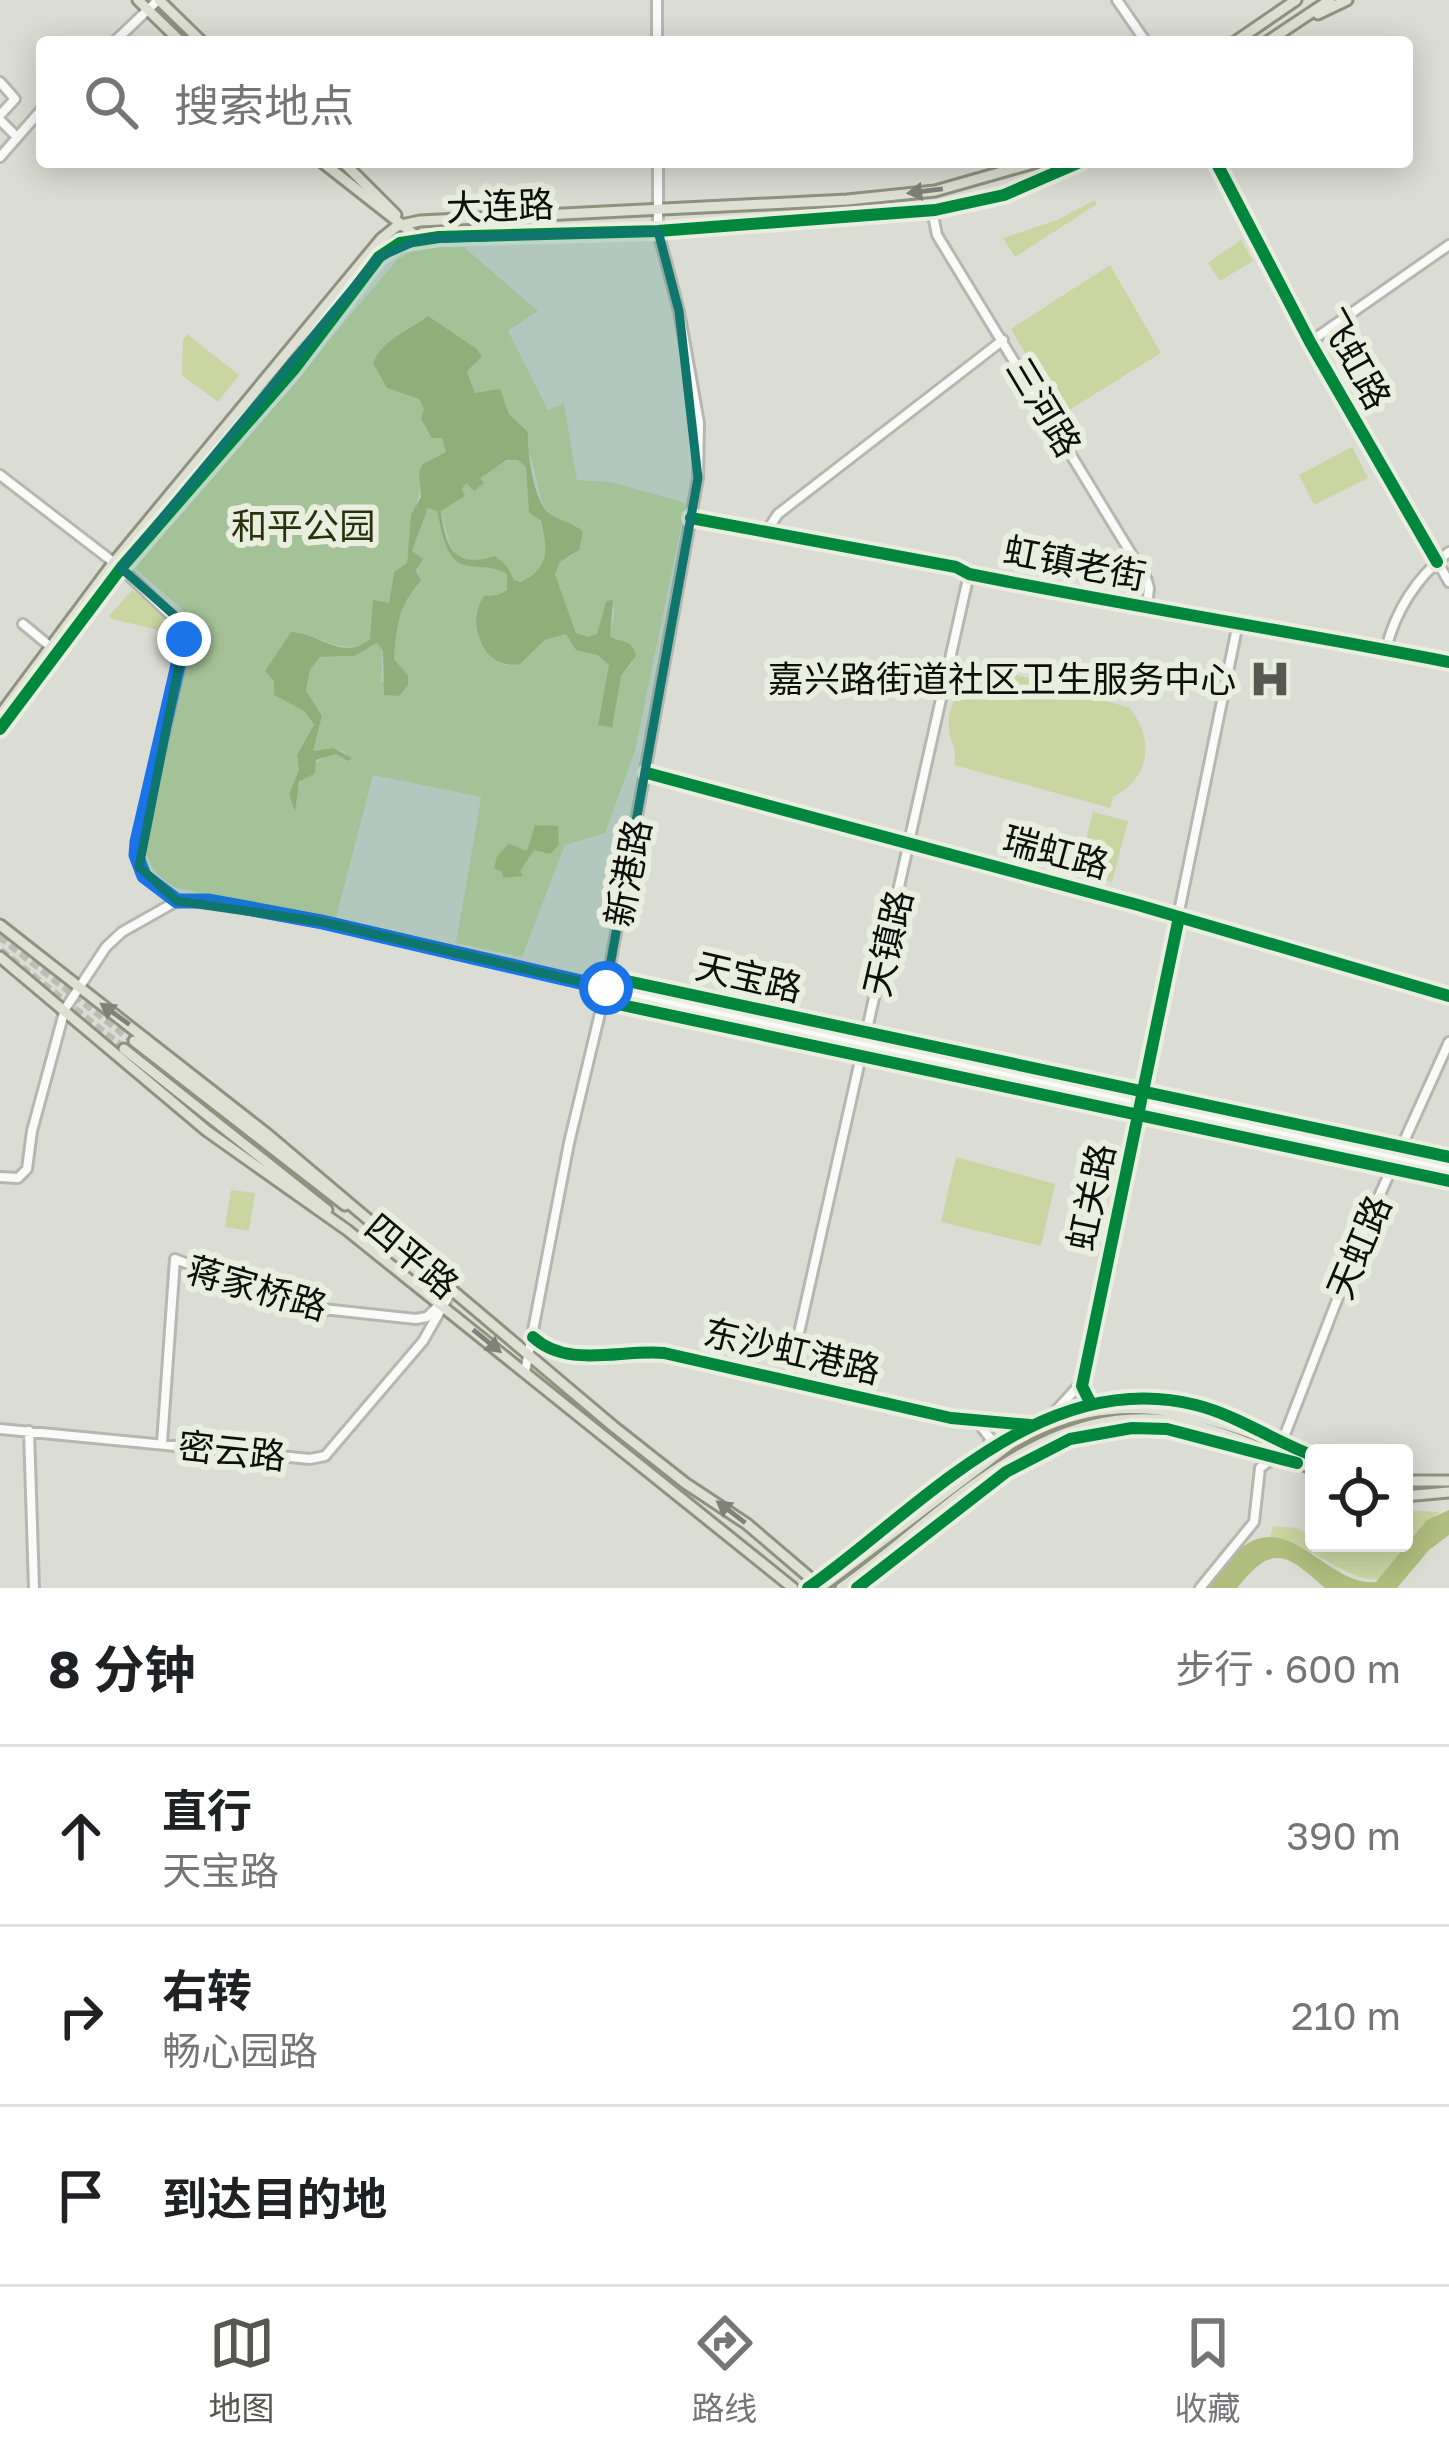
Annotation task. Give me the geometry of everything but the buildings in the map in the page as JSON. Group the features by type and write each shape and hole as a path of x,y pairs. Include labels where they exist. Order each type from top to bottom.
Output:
{"main road":[{"path":"138,0 175,36"},
{"path":"158,0 196,36"},
{"path":"1244,36 1296,0"},
{"path":"1277,36 1330,0"},
{"path":"1301,20 1347,0"},
{"path":"329,168 404,224"},
{"path":"349,168 420,238"},
{"name":"大连路","path":"0,715 381,239 404,224 659,212 935,191 1016,168"},
{"name":"大连路","path":"0,729 117,565 294,369 379,257 400,243 420,238 658,231 932,210 1004,195 1066,168"},
{"name":"四平路","path":"0,925 138,1031 556,1378 685,1483 747,1524 821,1588"},
{"name":"四平路","path":"0,957 232,1150 347,1230 793,1588"},
{"path":"347,1230 300,1185 129,1046 333,1199 356,1209"},
{"path":"821,1588 986,1462 1042,1426 1102,1410 1174,1409 1279,1449 1305,1464"},
{"path":"841,1588 1001,1466 1068,1429 1106,1420 1169,1420 1305,1454"},
{"path":"1413,1481 1449,1481"},
{"path":"1413,1495 1449,1492"}],"street":[{"path":"120,36 158,0"},
{"path":"657,0 657,36"},
{"path":"1117,0 1141,36"},
{"path":"0,82 15,99 0,117 17,137"},
{"path":"0,157 36,116"},
{"name":"新港路","path":"525,1372 569,1143 606,988 701,447 679,311 658,231 658,168"},
{"name":"飞虹路","path":"1219,168 1310,343 1442,558 1449,582"},
{"name":"三河路","path":"932,210 937,235 1146,578 1147,608"},
{"path":"1310,343 1449,244"},
{"path":"766,532 778,514 1003,340"},
{"path":"0,475 175,615 184,639 136,855 144,876 177,901 122,932 106,947 64,1009 32,1131 27,1169 18,1178 0,1177"},
{"name":"虹镇老街","path":"692,518 1449,662"},
{"path":"1386,649 1405,600 1442,558"},
{"name":"天镇路","path":"788,1382 969,574"},
{"name":"虹关路","path":"1084,1380 1238,623"},
{"path":"23,624 52,648"},
{"name":"瑞虹路","path":"646,773 1179,916 1449,996"},
{"name":"天宝路","path":"177,901 209,901 322,922 865,1045 1449,1169"},
{"name":"天虹路","path":"1200,1588 1250,1529 1256,1514 1258,1475 1279,1449 1353,1257 1449,1042"},
{"name":"蒋家桥路","path":"162,1443 175,1258 304,1306 416,1318 427,1317 441,1304"},
{"name":"密云路","path":"0,1430 310,1459 325,1456 423,1341 453,1288"},
{"path":"533,1337 545,1349 567,1356"},
{"name":"东沙虹港路","path":"567,1356 646,1352 979,1424 1042,1426"},
{"path":"556,1378 557,1361 567,1356"},
{"path":"1084,1380 1087,1400 1102,1410"},
{"path":"1042,1426 1084,1380"},
{"path":"979,1424 990,1438 986,1462"},
{"path":"29,1432 34,1588"}],"highlighted area":[{"path":"658,231 679,311 698,478 606,988 322,922 177,901 139,867 184,639 174,615 121,568 379,257 420,239"}],"green space":[{"path":"1095,200 1097,204 1015,257 1003,238 1057,220"},
{"path":"1241,240 1253,261 1220,281 1208,263"},
{"name":"和平公园","path":"464,247 538,311 508,331 548,410 564,403 577,480 611,482 686,503 635,751 605,833 565,845 522,957 456,943 481,797 373,775 336,918 177,888 156,871 144,847 191,633 183,610 135,568 398,259 419,248","holes":["428,317 477,349 474,366 467,372 475,393 502,399 509,414 528,432 543,505 554,516 576,525 575,554 560,562 555,574 576,633 588,638 597,634 606,602 615,609 610,636 618,639 633,662 621,676 611,728 598,725 610,665 566,634 545,640 520,664 504,665 479,641 476,613 488,595 498,596 507,589 507,574 451,556 437,511 428,508 412,551 421,582 403,608 396,637 394,659 408,675 381,682 383,651 377,643 348,657 320,657 310,670 306,689 322,716 313,752 344,751 348,760 336,754 312,767 297,790 295,809 289,794 300,770 297,755 314,726 304,711 274,693 274,681 265,671 291,632 337,645 367,643 389,603 394,572 407,564 423,464 446,452 446,443 419,399 387,388 400,336"]},
{"path":"1110,265 1161,353 1061,415 1011,329"},
{"path":"187,334 239,375 218,402 182,375"},
{"path":"1352,447 1368,478 1314,505 1299,475"},
{"path":"518,459 526,466 546,544 545,558 521,582 514,580 507,566 460,559 450,545 441,510 465,496 466,482"},
{"path":"132,590 171,619 175,634 109,616"},
{"path":"1004,671 1130,708 1143,733 1145,758 1135,780 1113,797 1110,808 954,765 949,728 952,705 973,681"},
{"path":"1093,812 1128,821 1112,882 1078,872"},
{"path":"956,1157 1055,1184 1041,1246 941,1222"},
{"path":"231,1190 255,1193 249,1231 225,1227"},
{"path":"1413,1510 1440,1512 1413,1540"},
{"path":"1273,1526 1305,1532 1305,1550 1270,1538"},
{"path":"1309,1552 1404,1552 1382,1578 1371,1579"}],"shaded area":[{"path":"428,316 477,349 482,356 467,372 475,393 500,389 509,414 528,432 532,475 543,507 583,532 579,550 560,562 555,574 576,633 597,634 606,602 613,599 610,636 629,644 636,656 621,676 612,728 598,725 609,665 597,655 576,650 566,634 545,640 520,664 496,660 481,643 476,619 484,596 507,590 507,574 455,559 446,545 437,511 428,508 412,551 423,559 416,570 421,581 403,608 396,636 394,659 408,675 408,685 399,696 384,695 383,651 377,643 354,656 320,657 310,670 306,690 322,716 313,751 333,748 352,758 348,761 336,754 316,760 315,773 299,782 295,812 289,794 299,770 297,755 314,725 304,711 274,695 274,681 265,671 291,632 341,647 360,645 370,639 373,600 389,603 394,572 407,563 411,515 421,497 419,471 446,452 442,438 432,438 421,419 424,408 419,399 387,388 373,363 389,342","holes":["507,460 518,460 526,467 529,512 541,521 545,549 542,564 521,582 495,556 470,560 454,552 441,511 465,496 466,483 474,491 484,483 480,478"]},
{"path":"535,825 558,826 559,845 550,854 534,850 520,871 523,876 503,878 494,868 497,856 509,844 527,851"},
{"path":"1449,1510 1449,1535 1429,1550 1397,1588 1325,1588 1300,1567 1280,1558 1260,1564 1237,1588 1208,1588 1238,1551 1256,1539 1274,1537 1358,1581 1376,1582 1401,1552 1413,1552 1413,1537 1427,1520"}],"tunnel":[{"path":"0,936 134,1041"},
{"path":"0,951 124,1049"}],"cycle path":[{"path":"0,729 121,568 294,369 379,257 400,243 439,237 658,231 935,210 1004,195 1066,168"},
{"path":"1219,168 1310,342 1437,562"},
{"path":"691,518 956,567 1029,586 1449,662"},
{"path":"647,773 1138,905 1449,996"},
{"path":"1091,1404 1082,1386 1179,917"},
{"path":"1449,1157 627,981 606,988 622,1005 1449,1181"},
{"path":"533,1337 547,1347 578,1355 664,1353 951,1418 1030,1425"},
{"path":"808,1588 986,1452 1035,1425 1086,1406 1139,1398 1196,1405 1305,1452"},
{"path":"857,1588 1006,1472 1070,1439 1132,1428 1167,1429 1297,1463"}],"place":[{"name":"嘉兴路街道社区卫生服务中心","path":"1270,679"}],"route":[{"path":"184,639 137,842 139,867 152,885 177,901 209,901 322,922 606,988"}]}
